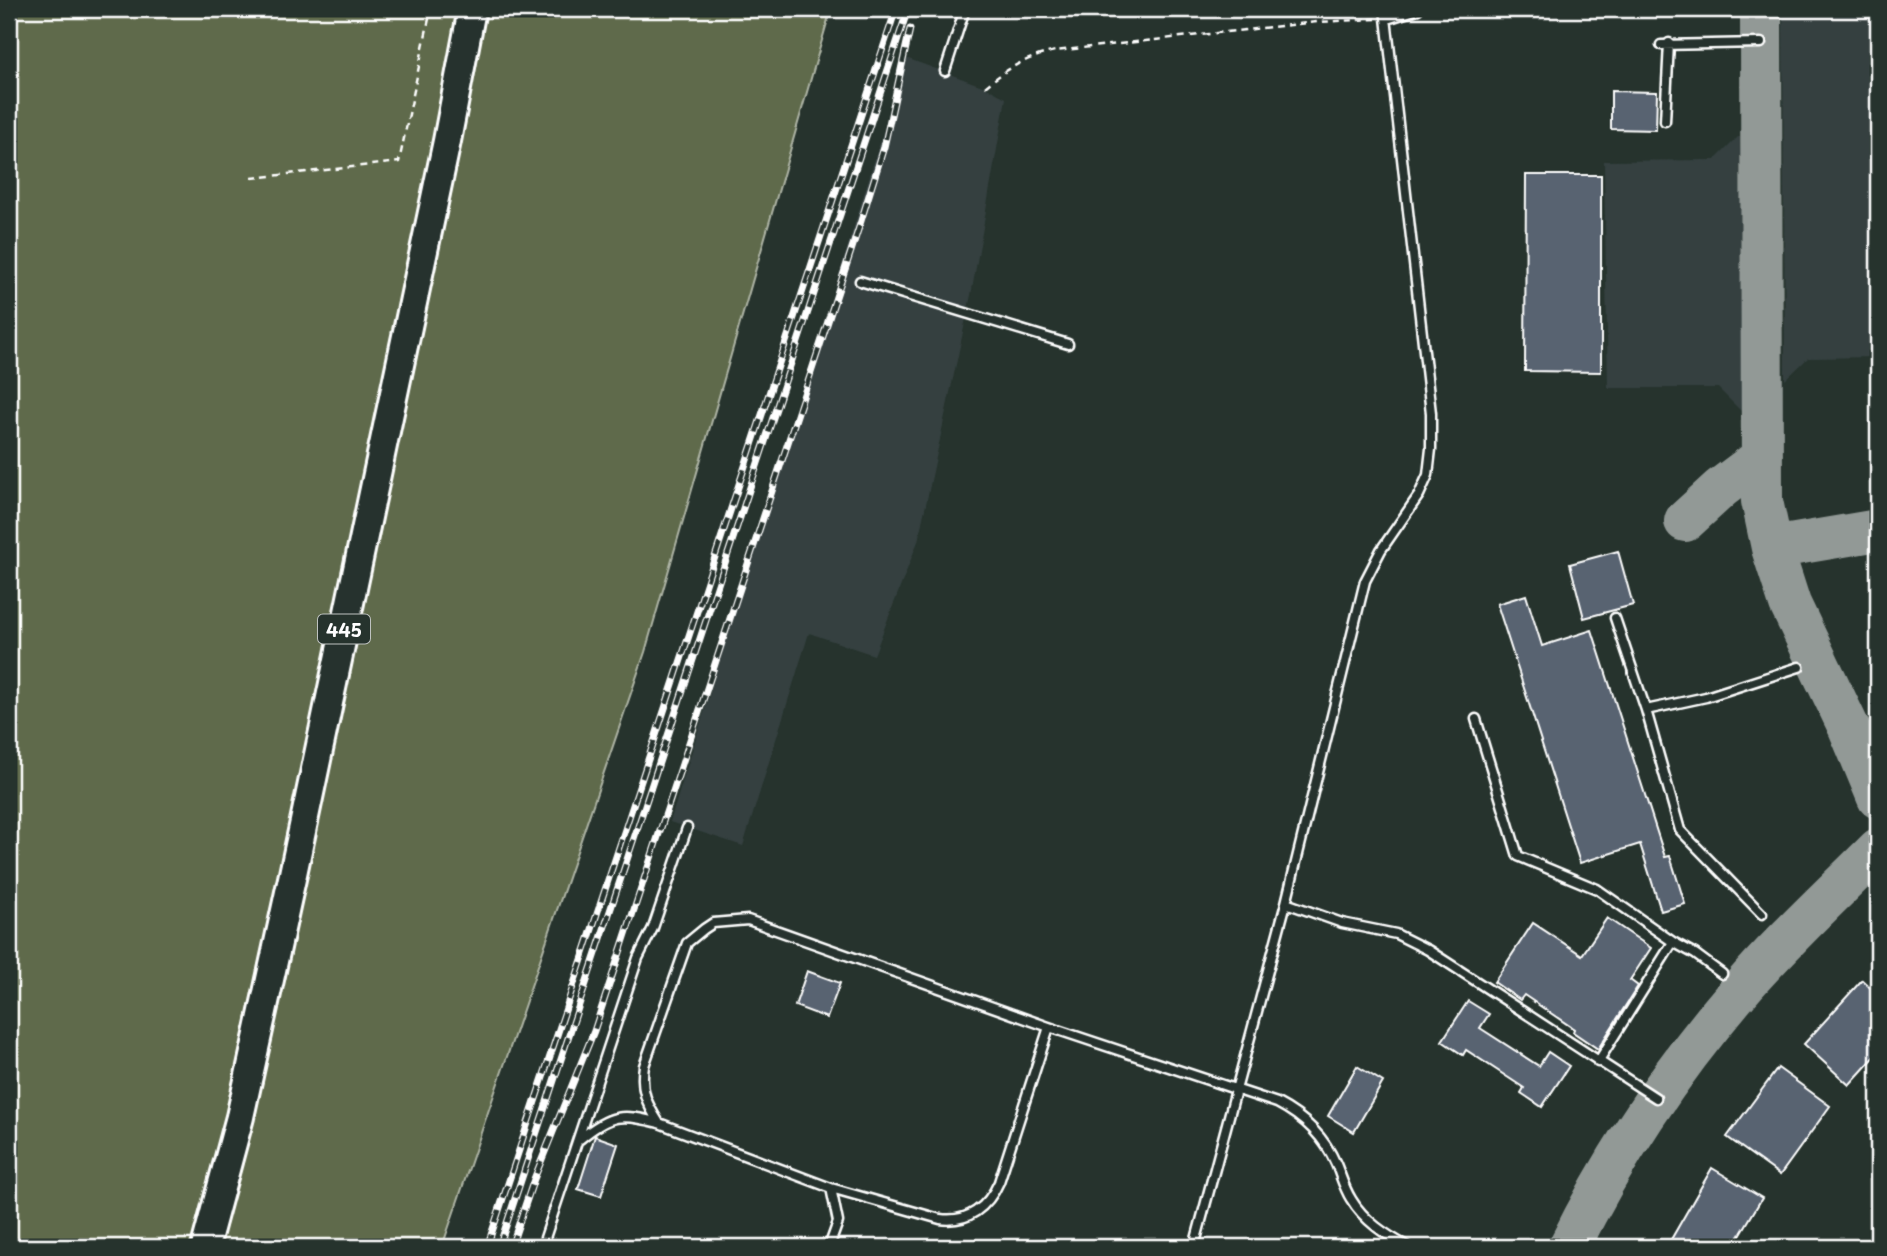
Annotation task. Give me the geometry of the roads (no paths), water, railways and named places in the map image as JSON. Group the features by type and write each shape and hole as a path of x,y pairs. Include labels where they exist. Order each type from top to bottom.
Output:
{"main road":[{"name":"445","path":"205,1247 240,1117 293,874 447,141 472,9"}],"lane":[{"path":"945,71 965,9"},
{"path":"1194,1247 1286,902 1365,581 1381,550 1419,495 1428,475 1432,449 1431,413 1385,9"},
{"path":"1387,19 1418,9"},
{"path":"1665,121 1665,44 1761,43"},
{"path":"860,281 1068,344"},
{"path":"1615,618 1646,710 1679,830 1762,914"},
{"path":"1646,710 1706,697 1799,667"},
{"path":"1476,719 1518,856 1597,889 1723,974"},
{"path":"542,1247 638,958 653,928 687,828"},
{"path":"1286,902 1342,923 1396,934 1428,950 1656,1098"},
{"path":"659,1123 646,1101 642,1080 644,1066 687,943 713,923 748,920 1049,1027 1277,1103 1307,1122 1323,1140 1352,1200 1365,1218 1382,1232 1408,1247"},
{"path":"1598,1062 1673,942"},
{"path":"580,1139 600,1122 622,1116 659,1123 831,1188 940,1219 958,1219 979,1211 993,1195 1049,1027"},
{"path":"829,1247 838,1222 831,1188"}],"railway":[{"path":"487,1247 896,9"},
{"path":"499,1247 908,9"},
{"path":"511,1247 534,1179 594,1031 861,221 884,147 910,29"}]}
